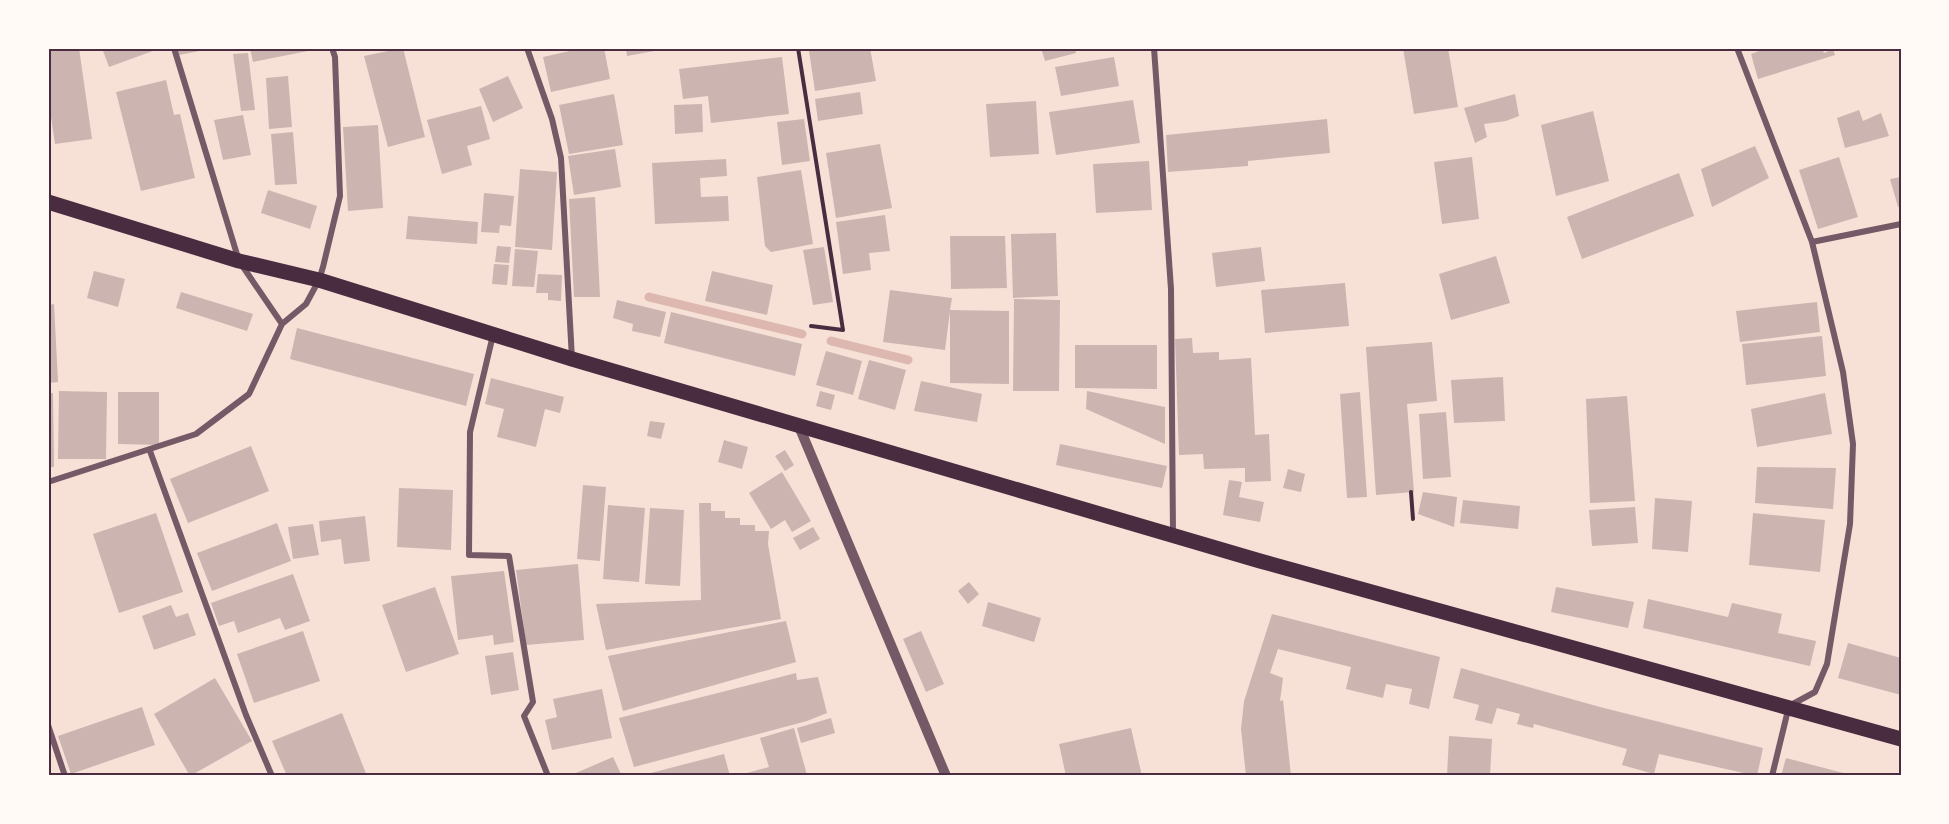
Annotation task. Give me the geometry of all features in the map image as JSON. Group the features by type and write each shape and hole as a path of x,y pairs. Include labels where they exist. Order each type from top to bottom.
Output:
{"main road":[{"path":"48,202 239,261 319,280 572,359 1283,567 1901,739"}],"street":[{"path":"174,48 239,261 282,324"},
{"path":"48,482 150,451 196,434 249,394 282,324 306,304 319,280 340,196 335,57 332,48"},
{"path":"527,48 552,119 561,158 572,359"},
{"path":"1154,48 1171,289 1173,534"},
{"path":"1737,48 1812,242 1846,393 1853,444 1850,524 1827,664 1815,692 1789,706 1772,776"},
{"path":"1812,242 1901,224"},
{"path":"493,334 470,432 469,555 509,556 533,702 524,716 548,776"},
{"path":"798,424 946,776"},
{"path":"150,451 246,714 272,776"},
{"path":"48,725 65,776"}],"path":[{"path":"798,48 843,330 811,326"},
{"path":"1411,492 1413,519"}],"building":[{"path":"48,48 79,48 92,139 55,144 48,97"},
{"path":"102,48 161,48 109,67"},
{"path":"177,48 209,48 210,49 179,55"},
{"path":"250,48 318,48 318,49 253,62"},
{"path":"403,48 425,137 388,147 364,56"},
{"path":"583,48 604,48 610,79 551,92 543,57"},
{"path":"626,48 665,48 665,49 627,56"},
{"path":"829,48 870,48 876,81 815,91 809,51"},
{"path":"1041,48 1075,48 1076,53 1045,61"},
{"path":"1403,48 1448,48 1458,107 1414,114"},
{"path":"1767,48 1822,48 1824,53 1833,49 1835,55 1758,79 1751,54"},
{"path":"248,53 255,110 241,111 233,54"},
{"path":"782,57 789,114 711,123 708,96 683,99 679,69"},
{"path":"1114,57 1119,86 1061,96 1055,67"},
{"path":"288,76 292,127 269,129 266,78"},
{"path":"508,76 523,108 493,122 479,89"},
{"path":"166,80 174,115 180,114 195,178 141,191 116,92"},
{"path":"860,92 863,114 818,121 815,99"},
{"path":"614,94 623,145 569,154 559,105"},
{"path":"1515,94 1519,116 1506,121 1484,124 1487,137 1475,143 1464,108"},
{"path":"1133,100 1140,143 1056,155 1049,112"},
{"path":"1036,101 1039,154 990,157 986,104"},
{"path":"702,104 703,132 675,134 674,105"},
{"path":"481,106 490,139 467,146 472,165 442,174 427,120"},
{"path":"1859,110 1863,121 1881,113 1889,136 1845,148 1837,118"},
{"path":"1593,111 1609,181 1556,196 1541,125"},
{"path":"243,115 251,155 223,160 214,120"},
{"path":"804,119 810,161 782,165 777,122"},
{"path":"1327,119 1330,153 1248,161 1248,166 1168,172 1166,135"},
{"path":"378,125 383,208 348,211 343,127"},
{"path":"293,132 297,184 275,185 271,134"},
{"path":"880,144 892,208 836,218 826,153"},
{"path":"1755,146 1769,178 1712,207 1701,169"},
{"path":"615,149 621,187 574,195 568,156"},
{"path":"1472,157 1479,219 1442,224 1434,162"},
{"path":"1839,157 1858,217 1818,229 1799,170"},
{"path":"726,159 727,176 700,178 701,197 728,196 729,221 655,224 652,163"},
{"path":"1149,161 1152,210 1096,213 1093,164"},
{"path":"520,169 557,172 552,250 515,247"},
{"path":"801,170 813,244 771,252 765,246 757,177"},
{"path":"1679,173 1694,216 1582,259 1567,217"},
{"path":"1901,177 1901,207 1898,207 1890,179"},
{"path":"268,190 317,206 310,229 261,213"},
{"path":"484,193 514,196 511,226 500,225 499,233 481,232"},
{"path":"595,197 600,297 574,297 569,199"},
{"path":"885,215 890,251 869,253 871,270 843,274 836,222"},
{"path":"408,216 478,222 477,244 406,239"},
{"path":"1056,233 1058,296 1013,298 1011,234"},
{"path":"950,236 1005,236 1007,288 951,289"},
{"path":"497,246 511,247 509,263 495,262"},
{"path":"824,247 833,302 813,305 803,250"},
{"path":"1261,247 1265,281 1216,287 1212,253"},
{"path":"515,249 538,251 534,287 512,286"},
{"path":"1496,256 1510,303 1451,320 1439,274"},
{"path":"494,264 509,265 507,285 492,284"},
{"path":"94,271 125,279 118,307 87,298"},
{"path":"712,271 773,285 767,315 705,301"},
{"path":"538,274 562,275 561,301 548,300 548,293 536,293"},
{"path":"1345,283 1349,326 1265,333 1261,290"},
{"path":"890,290 952,298 950,310 1009,311 1009,384 950,383 950,311 945,350 883,342"},
{"path":"181,292 253,314 247,331 176,308"},
{"path":"1014,299 1060,300 1059,391 1013,391"},
{"path":"617,300 666,312 660,337 632,331 633,324 613,318"},
{"path":"1817,302 1820,332 1740,342 1736,311"},
{"path":"54,304 58,382 48,383 48,305"},
{"path":"671,312 802,344 795,376 664,343"},
{"path":"297,328 474,374 466,406 290,359"},
{"path":"1822,336 1826,376 1746,385 1742,344"},
{"path":"1192,338 1193,353 1219,352 1219,360 1251,358 1255,435 1269,434 1271,481 1245,482 1245,468 1204,469 1203,454 1179,455 1175,339"},
{"path":"1432,342 1437,401 1407,404 1414,492 1376,495 1366,347"},
{"path":"1075,345 1157,345 1157,389 1075,388"},
{"path":"826,351 862,361 853,395 816,385"},
{"path":"869,360 906,370 895,410 858,399"},
{"path":"1503,377 1505,421 1454,423 1451,380"},
{"path":"491,378 564,397 560,413 545,409 536,447 497,437 504,409 485,404"},
{"path":"921,381 982,394 977,422 914,411"},
{"path":"59,391 107,392 106,459 58,459"},
{"path":"820,391 835,395 831,410 816,406"},
{"path":"1087,391 1165,407 1165,444 1086,409"},
{"path":"118,392 159,392 159,445 118,444"},
{"path":"1360,392 1367,497 1347,498 1340,394"},
{"path":"48,393 53,393 54,467 48,467"},
{"path":"1825,393 1832,434 1757,447 1751,409"},
{"path":"1627,396 1635,501 1590,503 1586,399"},
{"path":"1446,412 1451,477 1423,479 1419,414"},
{"path":"650,421 665,423 661,439 647,436"},
{"path":"724,440 748,447 742,469 718,462"},
{"path":"1060,444 1167,466 1162,488 1056,465"},
{"path":"251,446 269,491 188,523 170,479"},
{"path":"785,450 794,465 785,471 775,456"},
{"path":"1757,467 1836,468 1833,509 1755,503"},
{"path":"1288,469 1305,474 1301,492 1283,488"},
{"path":"782,472 811,521 792,532 785,520 771,529 749,493"},
{"path":"1229,480 1242,482 1239,497 1264,502 1260,522 1223,515"},
{"path":"583,485 606,487 600,561 577,559"},
{"path":"399,488 453,490 451,550 397,547"},
{"path":"1423,492 1457,497 1454,527 1418,514"},
{"path":"1655,498 1692,501 1688,552 1652,549"},
{"path":"1463,500 1520,506 1518,529 1460,523"},
{"path":"699,503 711,503 711,511 725,511 725,518 740,518 740,525 755,525 755,531 769,531 768,544 781,619 606,650 596,604 701,600"},
{"path":"608,505 645,508 639,582 603,579"},
{"path":"1635,507 1638,543 1592,546 1589,510"},
{"path":"650,508 684,510 680,586 645,584"},
{"path":"156,513 183,592 119,613 93,534"},
{"path":"1753,513 1825,520 1820,572 1749,565"},
{"path":"365,516 370,561 344,564 341,539 321,542 319,521"},
{"path":"277,523 291,561 212,591 197,553"},
{"path":"313,524 319,555 293,559 288,527"},
{"path":"813,527 820,539 800,550 793,538"},
{"path":"578,564 584,640 526,645 516,570"},
{"path":"504,571 514,642 494,645 493,635 458,640 451,576"},
{"path":"293,574 310,621 285,630 280,618 238,633 234,621 219,626 211,603"},
{"path":"969,582 979,594 968,604 958,591"},
{"path":"435,587 459,654 406,672 382,605"},
{"path":"1556,587 1634,602 1628,628 1551,612"},
{"path":"1648,599 1728,617 1732,603 1782,614 1778,633 1816,641 1810,666 1643,628"},
{"path":"988,602 1041,618 1034,642 982,626"},
{"path":"171,605 176,617 188,613 196,635 154,650 142,616"},
{"path":"1272,614 1440,657 1429,709 1409,704 1412,689 1386,684 1383,698 1346,689 1351,667 1278,649 1270,673 1283,678 1280,701 1283,700 1291,776 1246,776 1241,729 1244,701"},
{"path":"786,621 796,662 623,711 608,656"},
{"path":"303,631 320,681 254,703 237,654"},
{"path":"921,631 944,684 926,692 903,639"},
{"path":"1848,643 1901,658 1901,695 1838,678"},
{"path":"513,652 519,690 491,695 485,656"},
{"path":"1461,668 1600,707 1763,748 1757,776 1659,754 1654,774 1622,765 1627,749 1534,724 1533,728 1517,724 1520,714 1497,708 1492,724 1475,720 1479,705 1453,698"},
{"path":"796,673 797,680 818,677 827,713 807,721 634,767 619,718"},
{"path":"215,678 252,741 190,776 154,714"},
{"path":"602,689 612,738 552,750 545,720 557,717 553,699"},
{"path":"142,707 155,745 71,774 58,736"},
{"path":"342,713 367,776 287,776 272,741"},
{"path":"831,718 835,733 801,743 797,728"},
{"path":"794,728 807,775 748,776 747,773 769,767 760,738"},
{"path":"1131,728 1142,776 1066,776 1059,744"},
{"path":"1449,736 1492,739 1490,776 1447,776"},
{"path":"724,754 730,776 647,776 647,774"},
{"path":"613,757 622,776 569,776"},
{"path":"1786,758 1851,775 1851,776 1781,776"}],"waterway":[{"path":"649,297 802,334"},
{"path":"831,341 908,360"}]}
